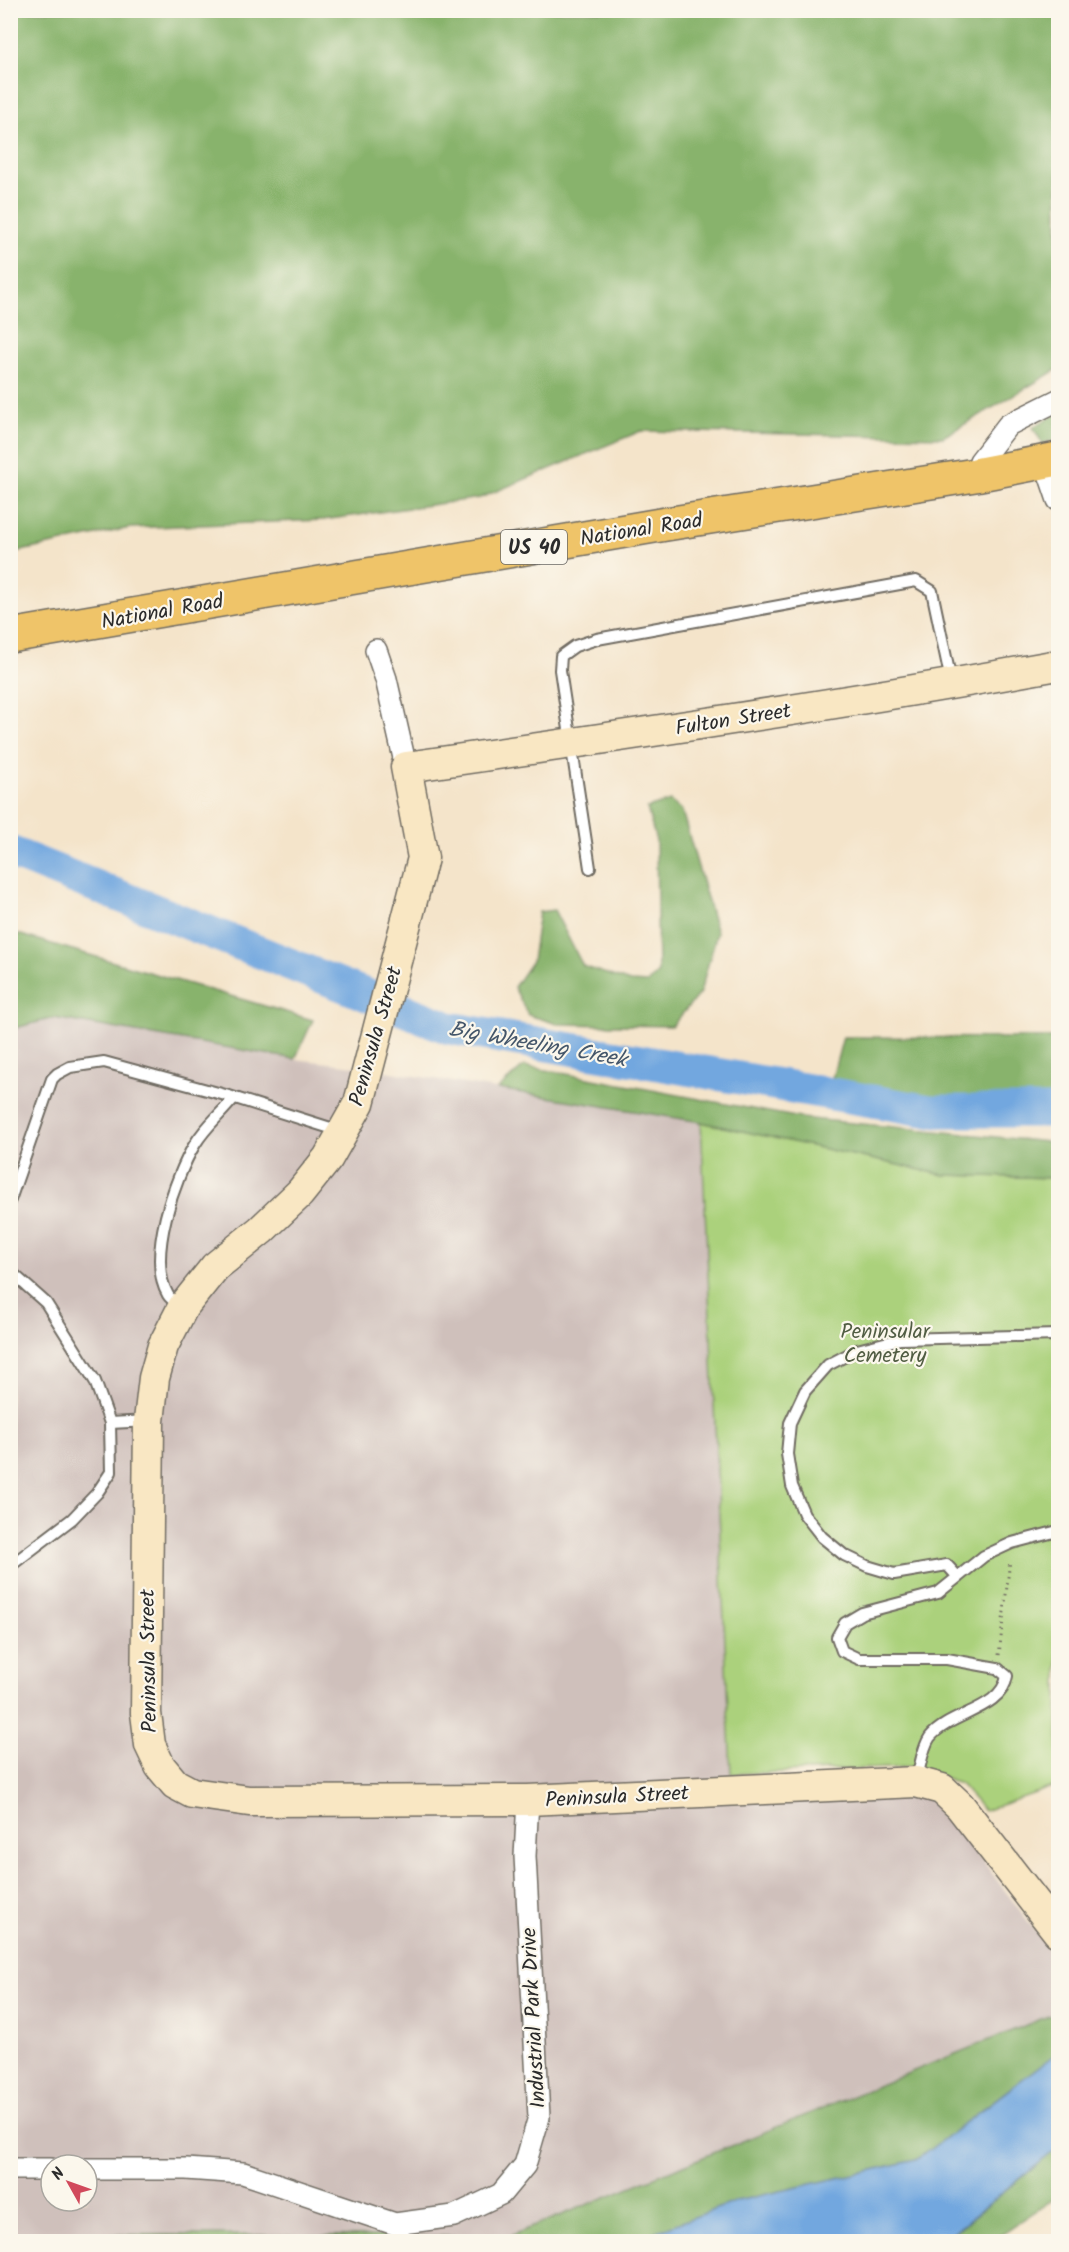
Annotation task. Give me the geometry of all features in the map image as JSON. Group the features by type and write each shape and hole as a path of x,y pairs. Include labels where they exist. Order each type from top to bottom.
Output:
{"main road":[{"name":"National Road","path":"10,636 666,524 1052,461"}],"street":[{"path":"975,475 980,461 1008,424 1059,400"},
{"path":"1052,461 1059,500"},
{"path":"376,650 386,679 406,767"},
{"name":"Fulton Street","path":"406,767 570,744 1059,665"},
{"name":"Peninsula Street","path":"406,767 423,858 359,1103 328,1158 300,1193 261,1230 215,1267 183,1307 163,1346 154,1377 149,1421 147,1713 150,1745 160,1766 175,1784 192,1793 249,1801 528,1800 916,1782 942,1789 960,1806 1059,1932"},
{"name":"Industrial Park Drive","path":"99,2169 186,2169 243,2173 395,2224 454,2217 501,2194 525,2165 539,2117 525,1856 528,1800"},
{"path":"10,2169 39,2169"}],"lane":[{"path":"590,868 560,670 561,656 575,646 597,639 916,581 932,591 952,684"},
{"path":"10,1200 52,1079 70,1067 104,1062 343,1131"},
{"path":"183,1307 170,1297 164,1284 161,1254 165,1218 175,1184 196,1143 234,1098"},
{"path":"10,1271 46,1303 95,1381 110,1423 111,1472 97,1493 72,1519 10,1566"},
{"path":"957,1576 947,1565 894,1574 867,1566 844,1555 822,1538 804,1514 792,1486 787,1454 790,1423 805,1391 828,1365 857,1350 900,1339 1059,1335"},
{"path":"110,1423 149,1421"},
{"path":"916,1782 929,1739 945,1723 994,1700 1005,1687 1007,1676 997,1668 946,1659 859,1659 842,1651 837,1637 845,1623 862,1612 938,1593 984,1556 1012,1544 1059,1531"}],"path":[{"path":"997,1668 1012,1544"}],"shaded area":[{"path":"54,1018 295,1059 354,1066 701,1122 732,1803 932,1794 1058,1961 1058,2012 508,2237 11,2234 10,1029"}],"green space":[{"path":"10,11 1058,11 1058,369 943,437 641,431 480,498 323,520 130,528 11,553"},
{"path":"1058,413 1058,440 1042,443 1033,427"},
{"path":"670,801 682,811 717,933 700,993 672,1026 557,1024 528,1015 514,987 532,961 539,912 554,910 583,966 630,982 647,983 658,973 656,841 647,808"},
{"path":"10,932 313,1020 295,1059 54,1018 11,1029"},
{"path":"843,1037 1058,1038 1058,1099 976,1102 831,1082"},
{"path":"524,1066 801,1118 1058,1143 1058,1178 944,1175 701,1122 498,1089"},
{"name":"Peninsular Cemetery","path":"701,1122 944,1175 1058,1178 1058,1785 984,1811 960,1784 911,1767 731,1774"},
{"path":"1058,2012 1058,2052 916,2160 737,2201 631,2241 11,2242 10,2234 508,2237"},
{"path":"1058,2148 1058,2196 991,2241 943,2242"}],"water":[{"path":"1058,2052 1058,2148 943,2241 631,2241 737,2201 916,2160"}],"waterway":[{"name":"Big Wheeling Creek","path":"10,852 449,1028 930,1111 1058,1111"}]}
